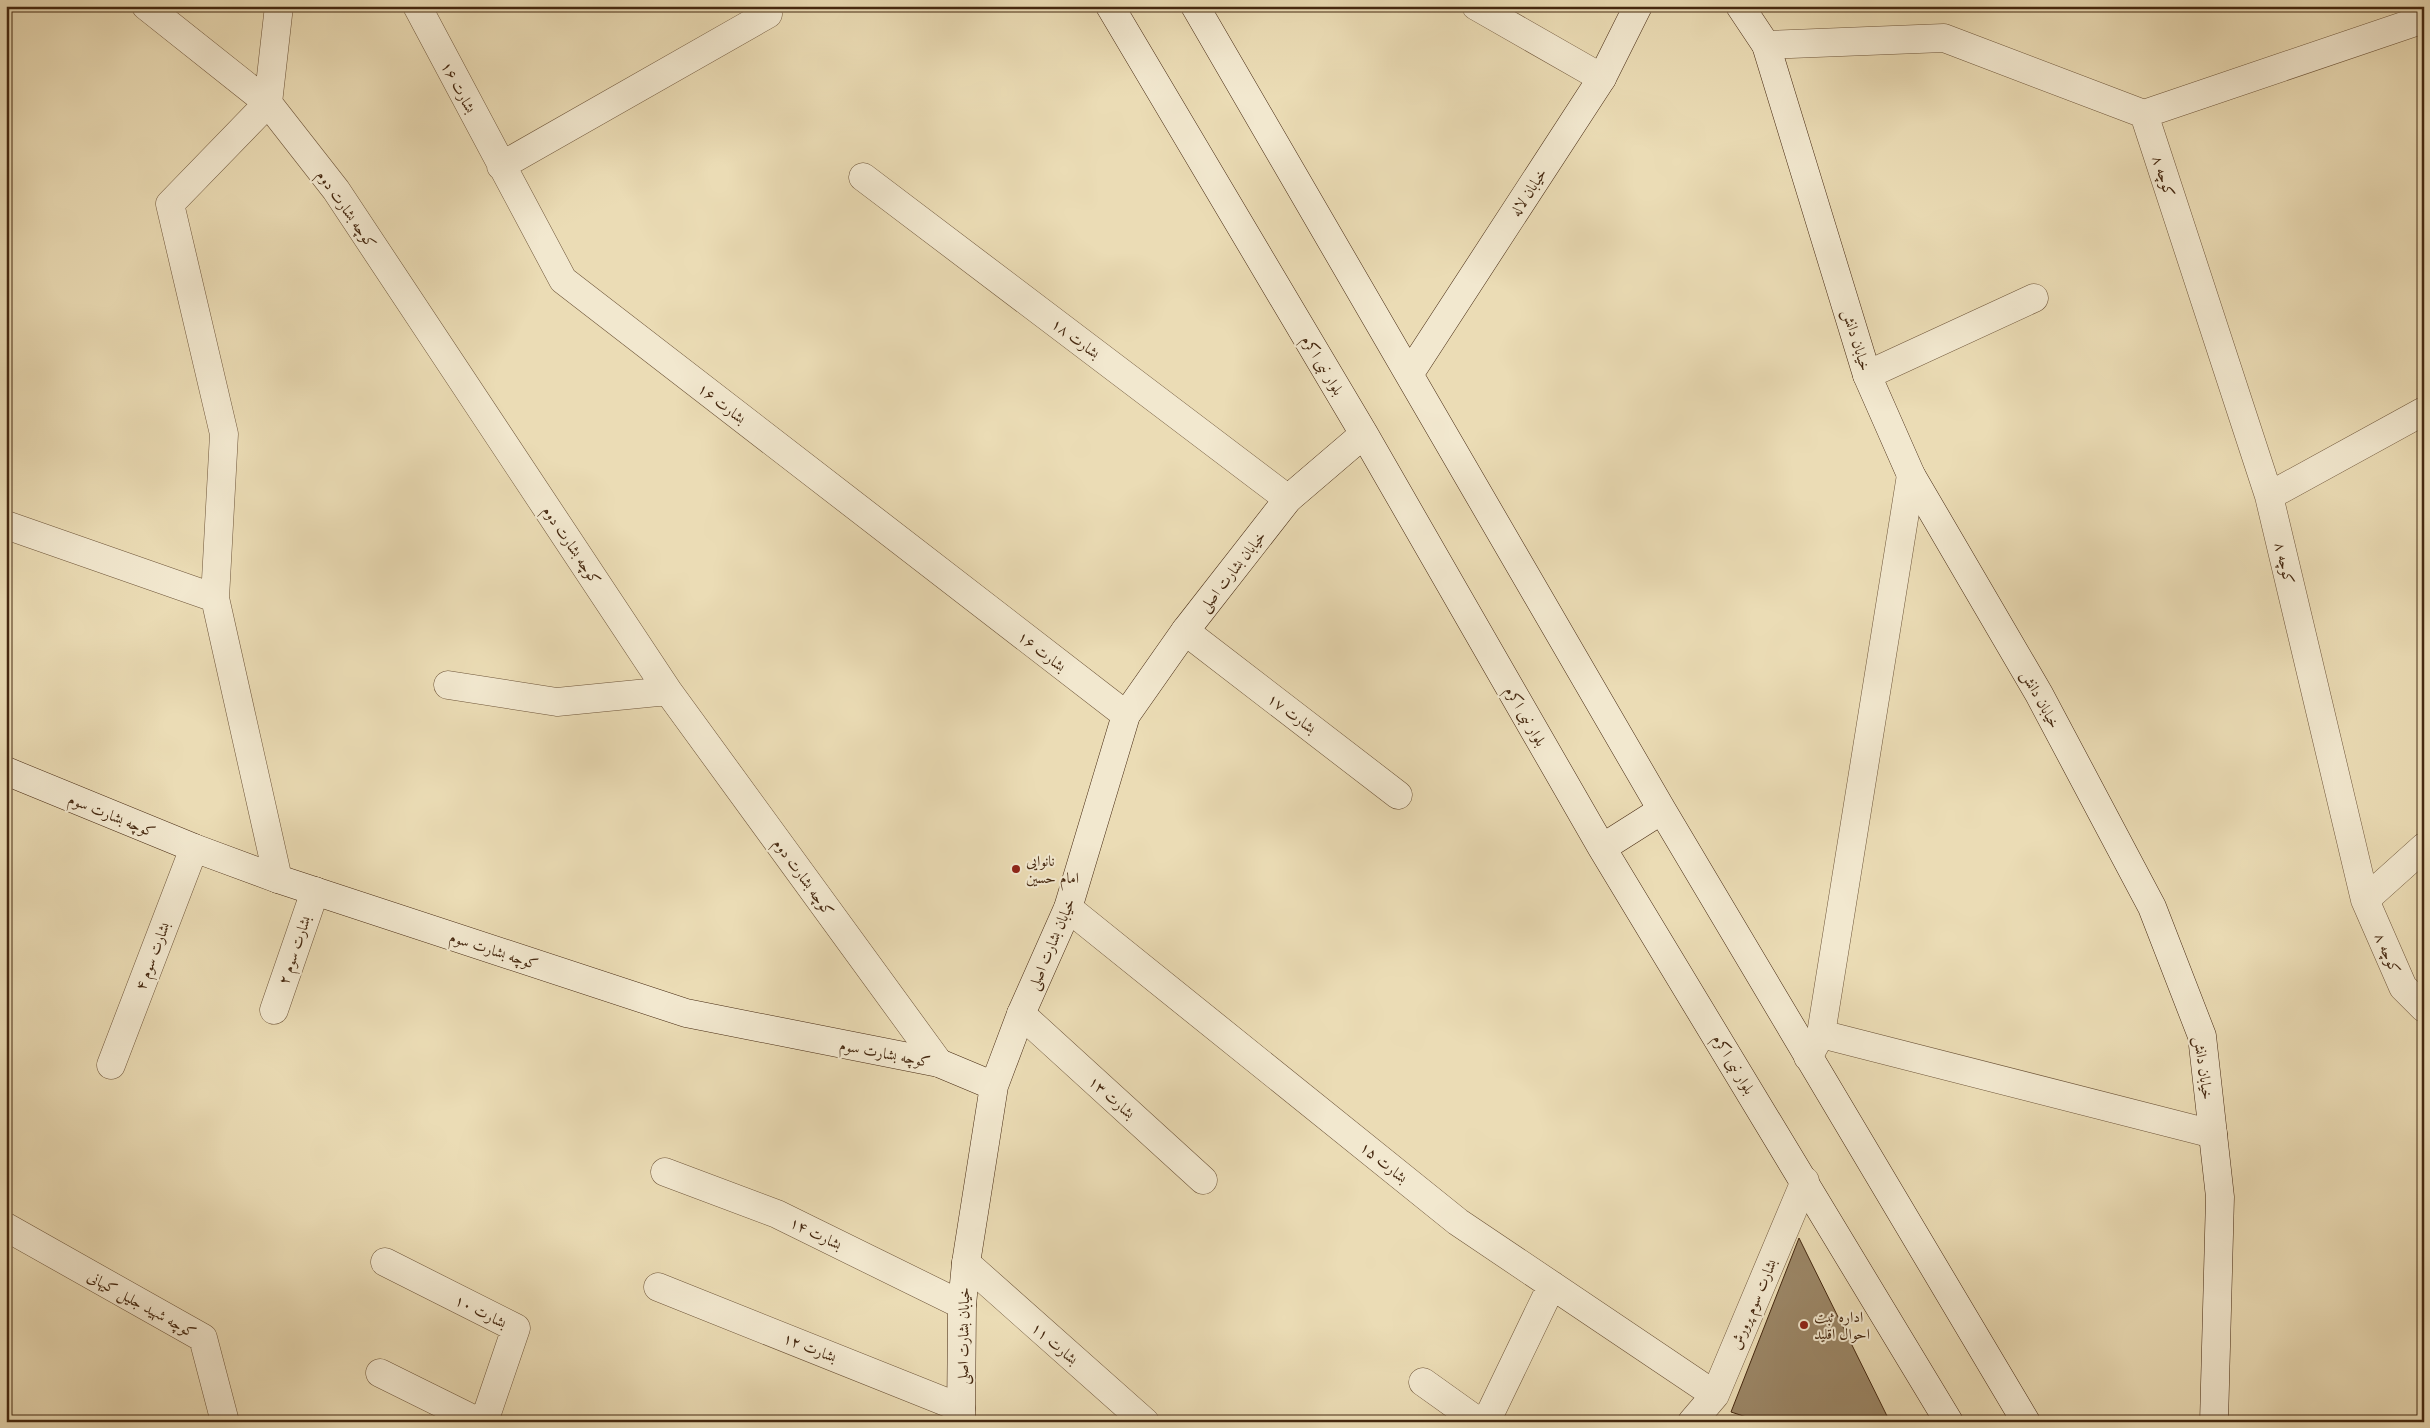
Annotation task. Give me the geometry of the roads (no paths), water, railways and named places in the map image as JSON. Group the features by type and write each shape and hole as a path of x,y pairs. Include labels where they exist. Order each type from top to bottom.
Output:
{"street":[{"name":"کوچه بشارت دوم","path":"146,6 268,103 336,190 668,691 939,1063"},
{"path":"278,879 215,598 224,434 170,204 268,103 279,6"},
{"name":"بشارت ۱۶","path":"416,6 500,166 563,280 1126,716"},
{"name":"بلوار نبی اکرم","path":"1110,6 1364,434 1602,848 1949,1422"},
{"path":"1195,6 1410,373 1662,810 2026,1422"},
{"path":"1476,6 1602,78"},
{"name":"خیابان لاله","path":"1410,373 1602,78 1638,6"},
{"name":"خیابان دانش","path":"1740,6 1766,45 1868,375 1911,475 2039,694 2152,907 2202,1036 2220,1197 2214,1422"},
{"path":"500,166 768,14"},
{"path":"1766,45 1944,38 2144,114 2424,19"},
{"name":"کوچه ۸","path":"2144,114 2269,496 2365,900 2403,987 2424,1008"},
{"name":"بشارت ۱۸","path":"863,177 1288,499"},
{"path":"1868,375 2034,298"},
{"path":"2269,496 2424,411"},
{"name":"خیابان بشارت اصلی","path":"961,1415 962,1305 966,1264 994,1086 1021,1014 1068,908 1126,716 1185,631 1288,499 1364,434"},
{"path":"1808,1057 1821,1034 1911,475"},
{"path":"6,525 215,598"},
{"name":"بشارت ۱۷","path":"1185,631 1398,794"},
{"path":"448,685 557,702 668,691"},
{"name":"کوچه بشارت سوم","path":"6,772 194,848 278,879 686,1013 939,1063 994,1086"},
{"path":"1602,848 1662,810"},
{"path":"2365,900 2424,847"},
{"name":"بشارت سوم ۴","path":"111,1065 194,848"},
{"name":"بشارت سوم ۲","path":"274,1010 315,891"},
{"name":"بشارت ۱۵","path":"1068,908 1458,1222 1715,1395"},
{"name":"بشارت ۱۳","path":"1021,1014 1203,1180"},
{"path":"1821,1034 2213,1134"},
{"name":"بشارت ۱۴","path":"664,1172 777,1214 962,1305"},
{"name":"بشارت سوم پرورش","path":"1692,1422 1715,1395 1805,1181"},
{"name":"کوچه شهید جلیل کیهانی","path":"6,1227 203,1338 225,1422"},
{"name":"بشارت ۱۰","path":"386,1262 516,1328 484,1422"},
{"name":"بشارت ۱۱","path":"966,1264 1145,1422"},
{"path":"1486,1422 1552,1285"},
{"name":"بشارت ۱۲","path":"658,1287 961,1415"},
{"path":"380,1372 479,1422"},
{"path":"1424,1382 1479,1422"}],"place":[{"name":"نانوایی امام حسین","path":"1016,869"},
{"name":"اداره ثبت احوال اقلید","path":"1804,1325"}]}
